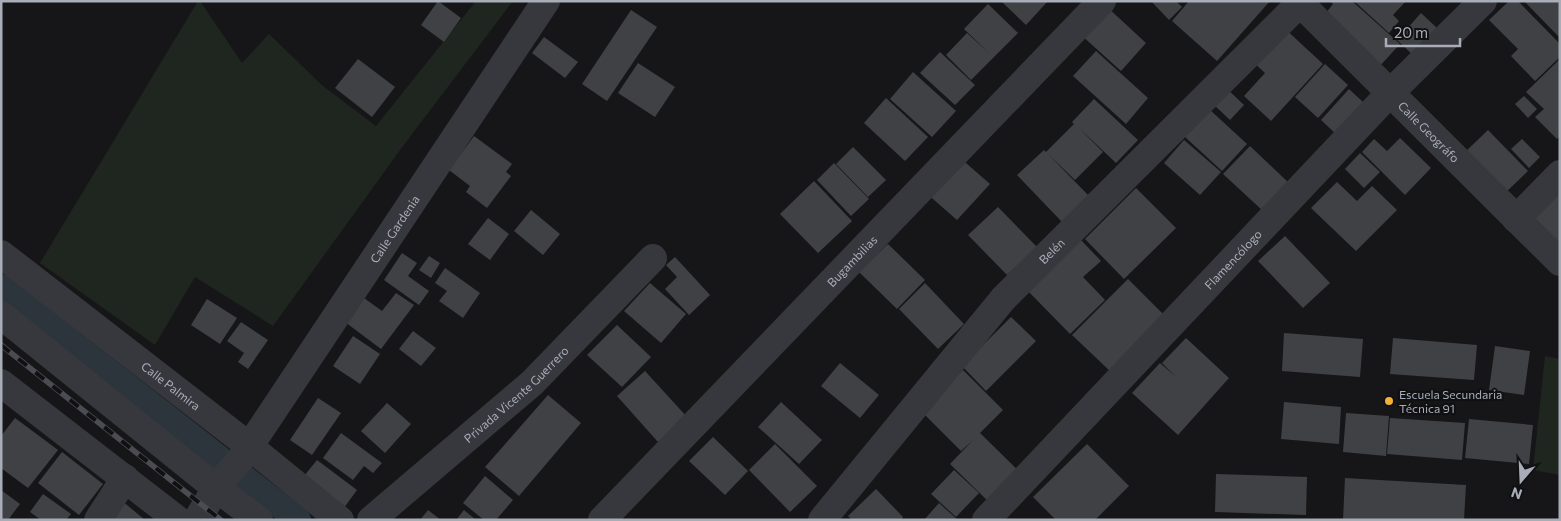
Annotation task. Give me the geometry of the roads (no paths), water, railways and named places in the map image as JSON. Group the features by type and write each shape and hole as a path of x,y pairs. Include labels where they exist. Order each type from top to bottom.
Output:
{"street":[{"name":"Calle Gardenia","path":"197,520 218,486 246,451 546,1"},
{"name":"Bugambilias","path":"602,520 1102,1"},
{"name":"Flamencólogo","path":"986,520 1390,93 1483,1"},
{"name":"Calle Geográfo","path":"1300,2 1560,262"},
{"name":"Belén","path":"822,520 1003,299 1300,2"},
{"path":"1516,219 1560,174"},
{"name":"Calle Palmira","path":"1,254 246,451 340,520"},
{"name":"Privada Vicente Guerrero","path":"371,520 532,383 653,258"},
{"path":"1,315 259,520"},
{"path":"1,384 178,520"},
{"path":"98,520 125,478"}],"waterway":[{"path":"1,287 298,520"}],"railway":[{"path":"1,345 221,520"}],"place":[{"name":"Escuela Secundaria Técnica 91","path":"1389,401"}]}
